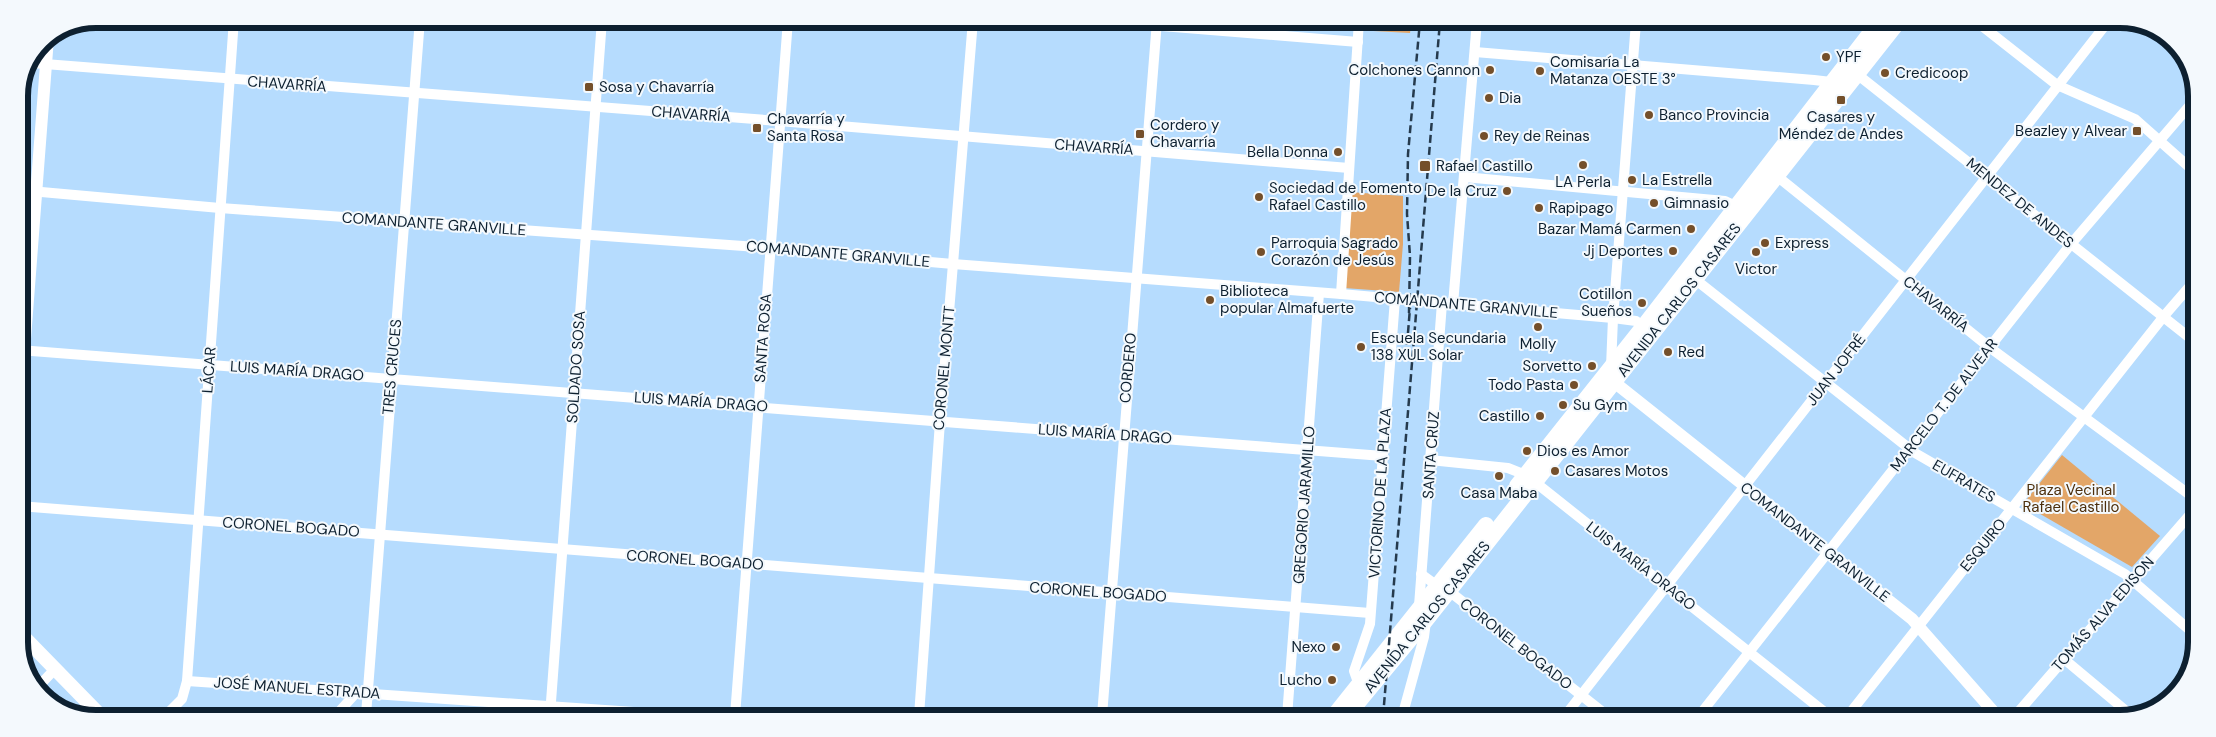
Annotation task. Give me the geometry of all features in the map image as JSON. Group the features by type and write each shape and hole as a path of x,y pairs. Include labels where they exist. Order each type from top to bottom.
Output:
{"main road":[{"name":"AVENIDA CARLOS CASARES","path":"1338,710 1358,685 1444,588 1743,210 1851,69 1876,27"},
{"name":"AVENIDA CARLOS CASARES","path":"1851,69 1893,27"},
{"name":"AVENIDA CARLOS CASARES","path":"1648,330 1696,280 1743,210 1778,177 1837,87"},
{"name":"AVENIDA CARLOS CASARES","path":"1351,710 1423,613"},
{"path":"28,641 95,710"}],"street":[{"name":"LÁCAR","path":"171,710 182,699 187,681 233,27"},
{"name":"TRES CRUCES","path":"366,710 419,27"},
{"name":"SOLDADO SOSA","path":"550,710 602,27"},
{"name":"SANTA ROSA","path":"736,710 787,27"},
{"name":"CORONEL MONTT","path":"919,710 940,422 972,27"},
{"name":"CORDERO","path":"1102,710 1122,435 1156,27"},
{"path":"1199,27 1358,42"},
{"path":"1341,294 1359,27"},
{"path":"1453,304 1477,27"},
{"path":"1613,374 1612,318 1636,27"},
{"path":"1983,27 2057,85 2135,120 2188,167"},
{"name":"JUAN JOFRÉ","path":"1570,710 2104,27"},
{"path":"28,279 37,192 47,47"},
{"path":"1475,52 1632,64 1837,87"},
{"name":"CHAVARRÍA","path":"36,63 229,80 779,121 1349,168"},
{"name":"MENDEZ DE ANDES","path":"1851,69 2188,336"},
{"name":"MARCELO T. DE ALVEAR","path":"1704,710 2070,244 2188,107"},
{"path":"1464,177 1726,201 1743,210"},
{"name":"CHAVARRÍA","path":"1778,177 1989,347 2188,494"},
{"name":"COMANDANTE GRANVILLE","path":"28,191 220,208 770,248 1136,279 1319,292 1612,318 1636,321 1648,330"},
{"path":"28,218 34,218"},
{"name":"EUFRATES","path":"1696,280 1909,449 2133,579 2188,628"},
{"name":"ESQUIRO","path":"1852,710 2188,288"},
{"name":"GREGORIO JARAMILLO","path":"1288,710 1319,292"},
{"name":"VICTORINO DE LA PLAZA","path":"1358,685 1354,671 1370,624 1395,299"},
{"name":"SANTA CRUZ","path":"1404,710 1424,637 1422,574 1442,304"},
{"name":"LUIS MARÍA DRAGO","path":"28,351 1383,456"},
{"name":"COMANDANTE GRANVILLE","path":"1613,374 1745,486 1919,625 1992,710"},
{"name":"LUIS MARÍA DRAGO","path":"1430,460 1508,468 1530,479 1822,710"},
{"name":"CORONEL BOGADO","path":"28,507 1370,613"},
{"name":"TOMÁS ALVA EDISON","path":"2020,710 2188,517"},
{"name":"CORONEL BOGADO","path":"1422,574 1444,588 1599,710"},
{"path":"2064,659 2124,709"},
{"path":"42,683 55,669"},
{"name":"JOSÉ MANUEL ESTRADA","path":"187,681 367,693 540,710"},
{"path":"341,710 356,693"}],"green space":[{"path":"1373,27 1411,27 1410,33 1373,31"},
{"path":"1350,192 1403,196 1403,244 1399,292 1344,288"},
{"name":"Plaza Vecinal Rafael Castillo","path":"2062,455 2160,536 2132,567 2023,504"}],"railway":[{"path":"1409,313 1408,154 1419,27"},
{"path":"1384,710 1440,27"},
{"path":"1407,345 1410,308"}],"place":[{"name":"YPF","path":"1826,57"},
{"name":"Colchones Cannon","path":"1490,70"},
{"name":"Comisaría La Matanza OESTE 3°","path":"1540,71"},
{"name":"Credicoop","path":"1885,73"},
{"name":"Sosa y Chavarría","path":"589,87"},
{"name":"Dia","path":"1489,98"},
{"name":"Casares y Méndez de Andes","path":"1841,100"},
{"name":"Banco Provincia","path":"1649,115"},
{"name":"Chavarría y Santa Rosa","path":"757,128"},
{"name":"Beazley y Alvear","path":"2137,131"},
{"name":"Cordero y Chavarría","path":"1140,134"},
{"name":"Rey de Reinas","path":"1484,136"},
{"name":"Bella Donna","path":"1338,152"},
{"name":"LA Perla","path":"1583,165"},
{"name":"Rafael Castillo","path":"1425,166"},
{"name":"La Estrella","path":"1632,180"},
{"name":"De la Cruz","path":"1507,191"},
{"name":"Sociedad de Fomento Rafael Castillo","path":"1259,197"},
{"name":"Gimnasio","path":"1654,203"},
{"name":"Rapipago","path":"1539,208"},
{"name":"Bazar Mamá Carmen","path":"1691,229"},
{"name":"Express","path":"1765,243"},
{"name":"Jj Deportes","path":"1673,251"},
{"name":"Parroquia Sagrado Corazón de Jesús","path":"1261,252"},
{"name":"Victor","path":"1756,252"},
{"name":"Biblioteca popular Almafuerte","path":"1210,300"},
{"name":"Cotillon Sueños","path":"1642,303"},
{"name":"Molly","path":"1538,327"},
{"name":"Escuela Secundaria 138 XUL Solar","path":"1361,347"},
{"name":"Red","path":"1668,352"},
{"name":"Sorvetto","path":"1592,366"},
{"name":"Todo Pasta","path":"1574,385"},
{"name":"Su Gym","path":"1563,405"},
{"name":"Castillo","path":"1540,416"},
{"name":"Dios es Amor","path":"1527,451"},
{"name":"Casares Motos","path":"1555,471"},
{"name":"Casa Maba","path":"1499,476"},
{"name":"Nexo","path":"1336,647"},
{"name":"Lucho","path":"1332,680"}]}
